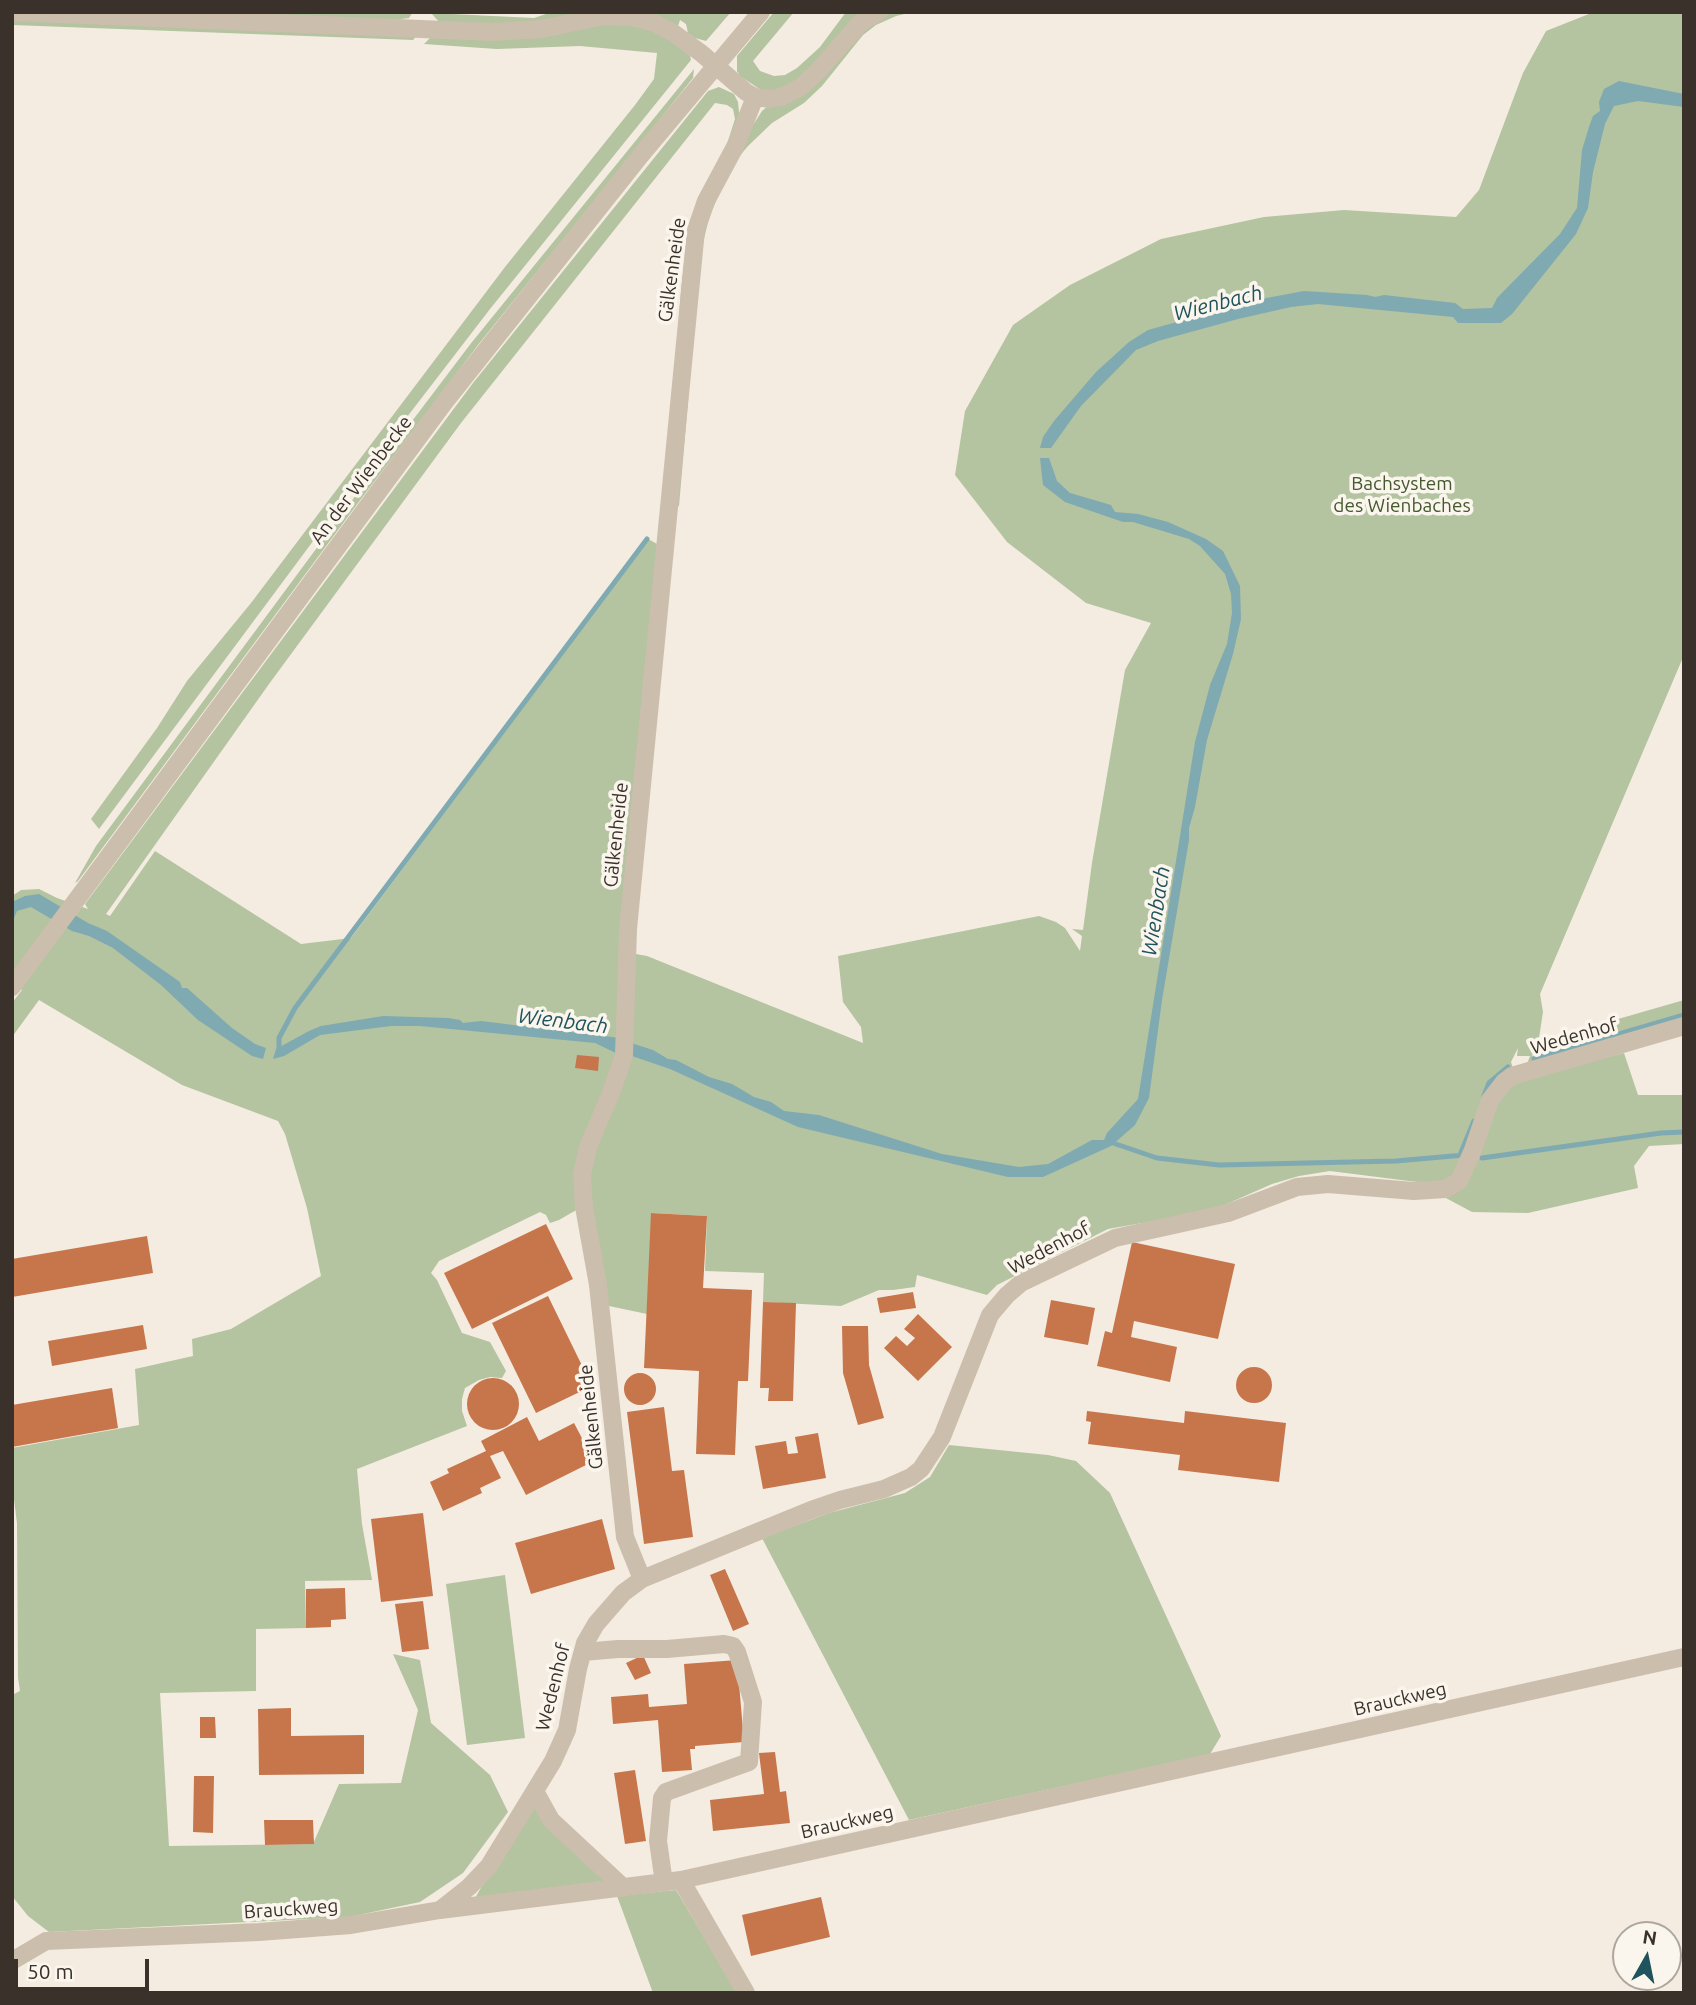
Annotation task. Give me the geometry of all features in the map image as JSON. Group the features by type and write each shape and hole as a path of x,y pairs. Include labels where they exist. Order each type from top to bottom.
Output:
{"street":[{"path":"12,12 494,32 533,30 604,16 631,17 652,22 672,32 746,92 755,97 770,99 781,97 801,87 819,71 860,23 879,12"},
{"name":"An der Wienbecke","path":"12,988 444,404 578,233 761,12"},
{"name":"Gälkenheide","path":"642,1579 625,1537 598,1284 582,1191 582,1175 587,1147 622,1061 626,1033 628,929 671,500 692,250 701,213 736,145 755,97"},
{"name":"Wedenhof","path":"440,1910 469,1887 489,1866 553,1761 567,1730 583,1652 596,1624 623,1593 642,1579 811,1510 884,1489 911,1477 921,1469 942,1437 993,1310 1021,1283 1115,1238 1228,1213 1297,1187 1328,1184 1414,1191 1446,1189 1459,1181 1490,1100 1512,1076 1684,1026"},
{"path":"583,1652 724,1644 733,1646 737,1652 753,1702 749,1762 666,1792 662,1798 658,1841 672,1882 746,1993"},
{"name":"Brauckweg","path":"12,1961 46,1941 259,1933 351,1925 440,1910 672,1882 1684,1657"},
{"path":"535,1791 551,1820 624,1888"}],"green space":[{"path":"160,12 413,12 409,18 393,20"},
{"path":"552,12 586,12 521,26 441,24 431,13 534,18"},
{"path":"640,12 731,12 706,41 688,33 686,24 680,20 678,26"},
{"path":"774,12 794,12 753,61 760,71 774,76 785,75 797,68 820,47 846,12 864,12 808,75 780,90 761,90 740,76 737,71 737,56"},
{"path":"892,12 913,12 876,25 863,35 822,86 804,103 772,123 748,146 733,164 721,189 709,218 701,251 679,506 675,506 699,238 712,200 762,111 813,86 856,34 870,22"},
{"name":"Bachsystem des Wienbaches","path":"1594,12 1684,12 1684,655 1540,994 1543,1012 1539,1038 1532,1056 1589,1039 1587,1028 1684,1000 1684,1021 1534,1064 1527,1064 1530,1056 1517,1056 1518,1048 1511,1062 1517,1080 1624,1053 1638,1095 1684,1095 1684,1144 1649,1146 1634,1166 1638,1188 1528,1213 1472,1212 1444,1197 1428,1198 1425,1183 1330,1171 1299,1176 1272,1184 1211,1211 1108,1229 997,1285 987,1295 917,1275 915,1287 879,1290 841,1306 763,1302 764,1273 705,1271 707,1216 652,1213 647,1314 609,1306 590,1206 588,1180 589,1163 603,1127 589,1124 581,1143 575,1175 578,1209 550,1223 546,1215 540,1212 439,1261 431,1273 437,1280 462,1333 490,1342 506,1371 502,1378 490,1377 465,1388 462,1411 467,1426 357,1469 362,1524 372,1580 305,1581 306,1628 256,1629 256,1691 160,1693 169,1846 313,1844 339,1784 401,1783 418,1710 393,1654 420,1660 431,1723 490,1775 508,1812 463,1873 420,1902 349,1917 49,1932 28,1916 12,1896 12,1695 20,1691 17,1523 12,1483 12,1448 139,1425 135,1369 193,1356 192,1339 231,1329 321,1276 307,1208 285,1134 278,1121 182,1085 39,1000 12,1037 12,1003 22,990 12,983 12,896 21,890 39,889 88,909 85,904 473,383 708,91 719,87 734,94 738,102 740,123 693,221 683,291 665,502 687,236 700,195 727,144 735,119 733,109 715,103 461,423 269,684 106,914 110,916 155,851 301,944 351,938 648,539 659,545 619,951 647,956 863,1043 861,1027 843,1002 838,956 1039,916 1065,928 1080,951 1082,936 1072,929 1083,930 1125,670 1151,623 1086,603 1007,542 955,475 965,411 1013,325 1070,285 1161,239 1264,217 1344,210 1456,217 1479,190 1523,73 1546,31"},
{"path":"12,19 418,34 413,40 12,25"},
{"path":"628,23 660,34 673,41 691,60 490,309 357,482 99,829 91,819 157,728 187,681 251,603 505,267 635,105 654,79 657,53 580,46 497,49 424,44 432,36"},
{"path":"694,69 693,78 478,345 75,883 96,846 472,342"},
{"path":"949,1445 1048,1455 1076,1461 1110,1493 1221,1736 1210,1754 909,1820 762,1538 829,1513 905,1493 930,1477"},
{"path":"505,1575 525,1738 467,1745 446,1584"},
{"path":"531,1799 609,1881 474,1900"},
{"path":"676,1890 737,1993 653,1993 617,1896"}],"water":[{"path":"1619,81 1684,94 1684,107 1638,101 1614,106 1605,124 1593,172 1588,208 1576,234 1512,314 1501,323 1458,323 1453,317 1318,304 1238,319 1158,341 1136,350 1081,406 1051,448 1040,448 1043,437 1054,421 1096,372 1129,342 1148,330 1256,300 1304,291 1375,297 1384,295 1455,303 1463,309 1492,308 1497,298 1560,234 1577,208 1582,150 1589,127 1593,116 1600,111 1599,102 1604,89"},
{"path":"1040,458 1049,458 1057,481 1070,493 1111,505 1115,512 1138,514 1168,522 1206,539 1223,551 1240,586 1241,619 1207,740 1189,828 1149,1098 1135,1125 1111,1146 1043,1177 1008,1177 798,1127 670,1069 629,1055 631,1043 676,1060 709,1077 732,1084 784,1111 819,1115 942,1154 1019,1167 1048,1164 1092,1140 1104,1140 1107,1133 1138,1099 1195,742 1210,685 1227,644 1232,613 1231,594 1225,574 1200,546 1189,539 1133,522 1123,522 1065,502 1043,485"},
{"path":"39,894 107,931 180,982 182,988 187,988 232,1028 255,1044 266,1048 263,1059 252,1056 198,1020 161,985 113,948 72,931 31,907 17,911 12,923 12,902"},
{"path":"383,1016 448,1018 463,1023 481,1021 620,1038 616,1053 595,1043 420,1026 391,1026 320,1035 284,1056 273,1059 276,1049 321,1026"}],"building":[{"path":"577,1055 599,1057 598,1071 575,1068"},
{"path":"651,1213 707,1216 703,1288 752,1290 748,1381 738,1381 735,1455 696,1454 699,1371 644,1368"},
{"path":"546,1224 573,1279 472,1329 444,1273"},
{"path":"147,1236 153,1273 12,1297 12,1259"},
{"path":"1132,1242 1235,1264 1218,1339 1134,1321 1131,1337 1177,1347 1170,1382 1097,1366 1105,1331 1112,1333"},
{"path":"913,1292 916,1308 880,1313 877,1298"},
{"path":"548,1296 592,1386 536,1413 492,1323"},
{"path":"1051,1300 1095,1308 1088,1345 1044,1337"},
{"path":"763,1302 796,1303 793,1401 768,1401 769,1388 760,1388"},
{"path":"918,1314 952,1347 918,1381 884,1348 896,1336 907,1346 915,1338 904,1329"},
{"path":"143,1325 147,1349 52,1366 48,1341"},
{"path":"842,1326 868,1326 869,1365 884,1418 858,1425 843,1373"},
{"path":"1254,1367 1267,1372 1272,1385 1267,1398 1254,1403 1241,1398 1236,1385 1241,1372"},
{"path":"640,1373 652,1377 656,1389 652,1401 640,1405 628,1401 624,1389 628,1377"},
{"path":"493,1378 503,1380 511,1386 517,1394 517,1414 511,1422 503,1428 493,1430 483,1428 475,1422 469,1414 467,1404 469,1394 475,1386 483,1380"},
{"path":"112,1388 118,1428 12,1447 12,1405"},
{"path":"664,1407 672,1471 684,1470 693,1537 644,1544 627,1412"},
{"path":"1087,1411 1184,1423 1185,1411 1286,1423 1279,1482 1178,1470 1180,1455 1088,1444 1091,1422 1086,1421"},
{"path":"527,1417 539,1441 574,1423 594,1461 526,1495 503,1451 490,1456 501,1478 480,1488 482,1493 443,1511 430,1482 449,1473 447,1469 486,1451 481,1441"},
{"path":"818,1433 826,1478 763,1489 755,1446 786,1441 788,1454 798,1453 795,1437"},
{"path":"423,1513 433,1596 381,1602 371,1519"},
{"path":"602,1519 615,1569 531,1594 515,1543"},
{"path":"725,1569 749,1624 733,1631 710,1575"},
{"path":"345,1588 346,1619 331,1620 331,1627 306,1628 306,1589"},
{"path":"423,1601 429,1649 402,1652 395,1604"},
{"path":"643,1655 651,1673 635,1680 626,1663"},
{"path":"737,1660 744,1742 695,1746 695,1749 690,1749 692,1770 662,1772 658,1720 613,1724 611,1697 648,1694 649,1707 687,1704 684,1664"},
{"path":"291,1708 291,1736 364,1735 364,1774 259,1775 258,1709"},
{"path":"200,1717 215,1717 216,1738 200,1738"},
{"path":"775,1752 780,1792 786,1791 790,1823 713,1831 710,1800 764,1794 759,1753"},
{"path":"635,1770 646,1841 625,1844 614,1773"},
{"path":"194,1776 214,1776 213,1833 193,1832"},
{"path":"264,1820 313,1820 314,1844 265,1845"},
{"path":"821,1897 830,1937 751,1956 742,1915"}],"waterway":[{"path":"279,1051 279,1038 295,1008 647,539"},
{"path":"1534,1059 1684,1015"},
{"path":"1484,1096 1489,1083 1508,1067"},
{"path":"1460,1155 1474,1121"},
{"path":"1482,1158 1684,1132"},
{"path":"1110,1142 1157,1158 1219,1165 1396,1161 1464,1155"}],"water label":[{"name":"Wienbach","path":"1218,303"},
{"name":"Wienbach","path":"1156,911"},
{"name":"Wienbach","path":"563,1021"}]}
